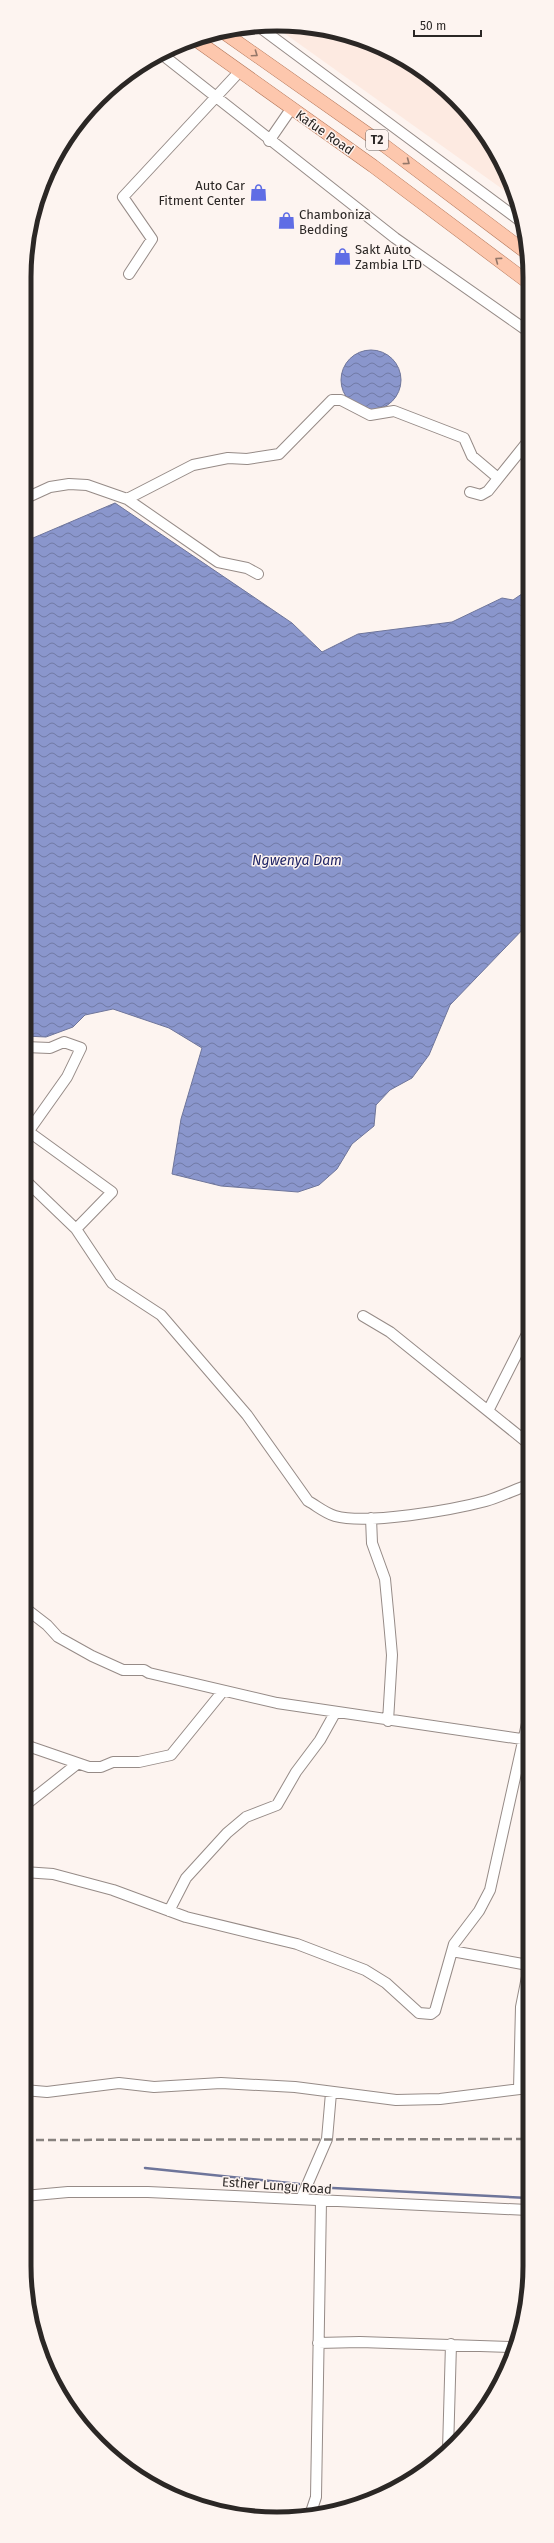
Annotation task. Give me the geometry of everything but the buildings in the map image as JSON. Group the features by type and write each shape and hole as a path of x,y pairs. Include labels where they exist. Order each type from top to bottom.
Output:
{"main road":[{"name":"Kafue Road","path":"229,36 385,146 521,249"},
{"name":"Kafue Road","path":"200,43 373,166 523,278"}],"street":[{"path":"266,32 516,218"},
{"path":"166,57 269,141 395,238 523,328"},
{"path":"129,274 152,239 123,197 240,71"},
{"path":"269,141 291,109"},
{"path":"127,499 193,466 228,458 247,459 279,454 332,400 341,400 370,415 394,411 408,419 464,438 472,456 498,478"},
{"path":"470,492 482,495 488,491 523,447"},
{"path":"31,496 50,486 69,484 87,485 127,499 218,562 247,568 258,574"},
{"path":"31,1047 50,1048 64,1042 81,1048 67,1077 31,1125"},
{"path":"31,1133 112,1192 76,1229"},
{"path":"31,1186 76,1229 112,1283 161,1315 242,1409 308,1501 333,1516 348,1519 371,1518 418,1514 486,1501 523,1487"},
{"path":"363,1316 390,1332 523,1440"},
{"path":"488,1411 523,1342"},
{"path":"371,1518 372,1543 385,1579 392,1655 388,1721"},
{"path":"31,1612 48,1625 58,1637 92,1656 123,1670 144,1670 150,1673 223,1691 335,1713 523,1739"},
{"path":"31,1747 77,1764 95,1768 113,1762 139,1762 171,1755 223,1691"},
{"path":"169,1911 186,1878 227,1833 246,1817 277,1804 296,1772 320,1740 335,1713"},
{"path":"31,1872 53,1874 113,1890 169,1911 221,1927 297,1944 365,1970 386,1984 415,2010 424,2015 431,2014 435,2011 452,1951 462,1930 479,1911 490,1890 523,1752"},
{"path":"31,1800 77,1764"},
{"path":"452,1951 523,1964"},
{"path":"523,1994 520,2007 523,2068"},
{"path":"31,2091 47,2092 119,2083 154,2087 220,2083 295,2087 331,2093 396,2100 440,2099 523,2089"},
{"path":"301,2199 327,2139 331,2093"},
{"name":"Esther Lungu Road","path":"31,2195 68,2192 141,2192 523,2210"},
{"path":"312,2509 316,2497 321,2201"},
{"path":"318,2343 451,2344 509,2347"},
{"path":"448,2443 451,2344"}],"shaded area":[{"path":"282,31 309,33 341,39 386,56 414,72 451,103 472,127 482,140 498,168 508,193"}],"water":[{"path":"371,350 387,355 392,359 396,364 401,380 396,396 392,401 387,405 371,410 355,405 350,401 346,396 341,380 346,364 350,359 355,355"},
{"name":"Ngwenya Dam","path":"115,503 292,623 322,652 358,634 452,622 502,598 513,600 523,593 523,929 450,1005 429,1055 412,1078 390,1090 376,1105 374,1126 352,1144 337,1169 319,1185 298,1192 221,1186 172,1174 181,1119 202,1048 169,1028 113,1009 85,1015 73,1027 46,1037 31,1036 31,539"}],"waterway":[{"path":"145,2168 299,2184"},
{"path":"313,2187 523,2198"}],"railway":[{"path":"31,2140 523,2139"}],"place":[{"name":"Auto Car Fitment Center","path":"258,192"},
{"name":"Chamboniza Bedding","path":"286,221"},
{"name":"Sakt Auto Zambia LTD","path":"342,256"}]}
